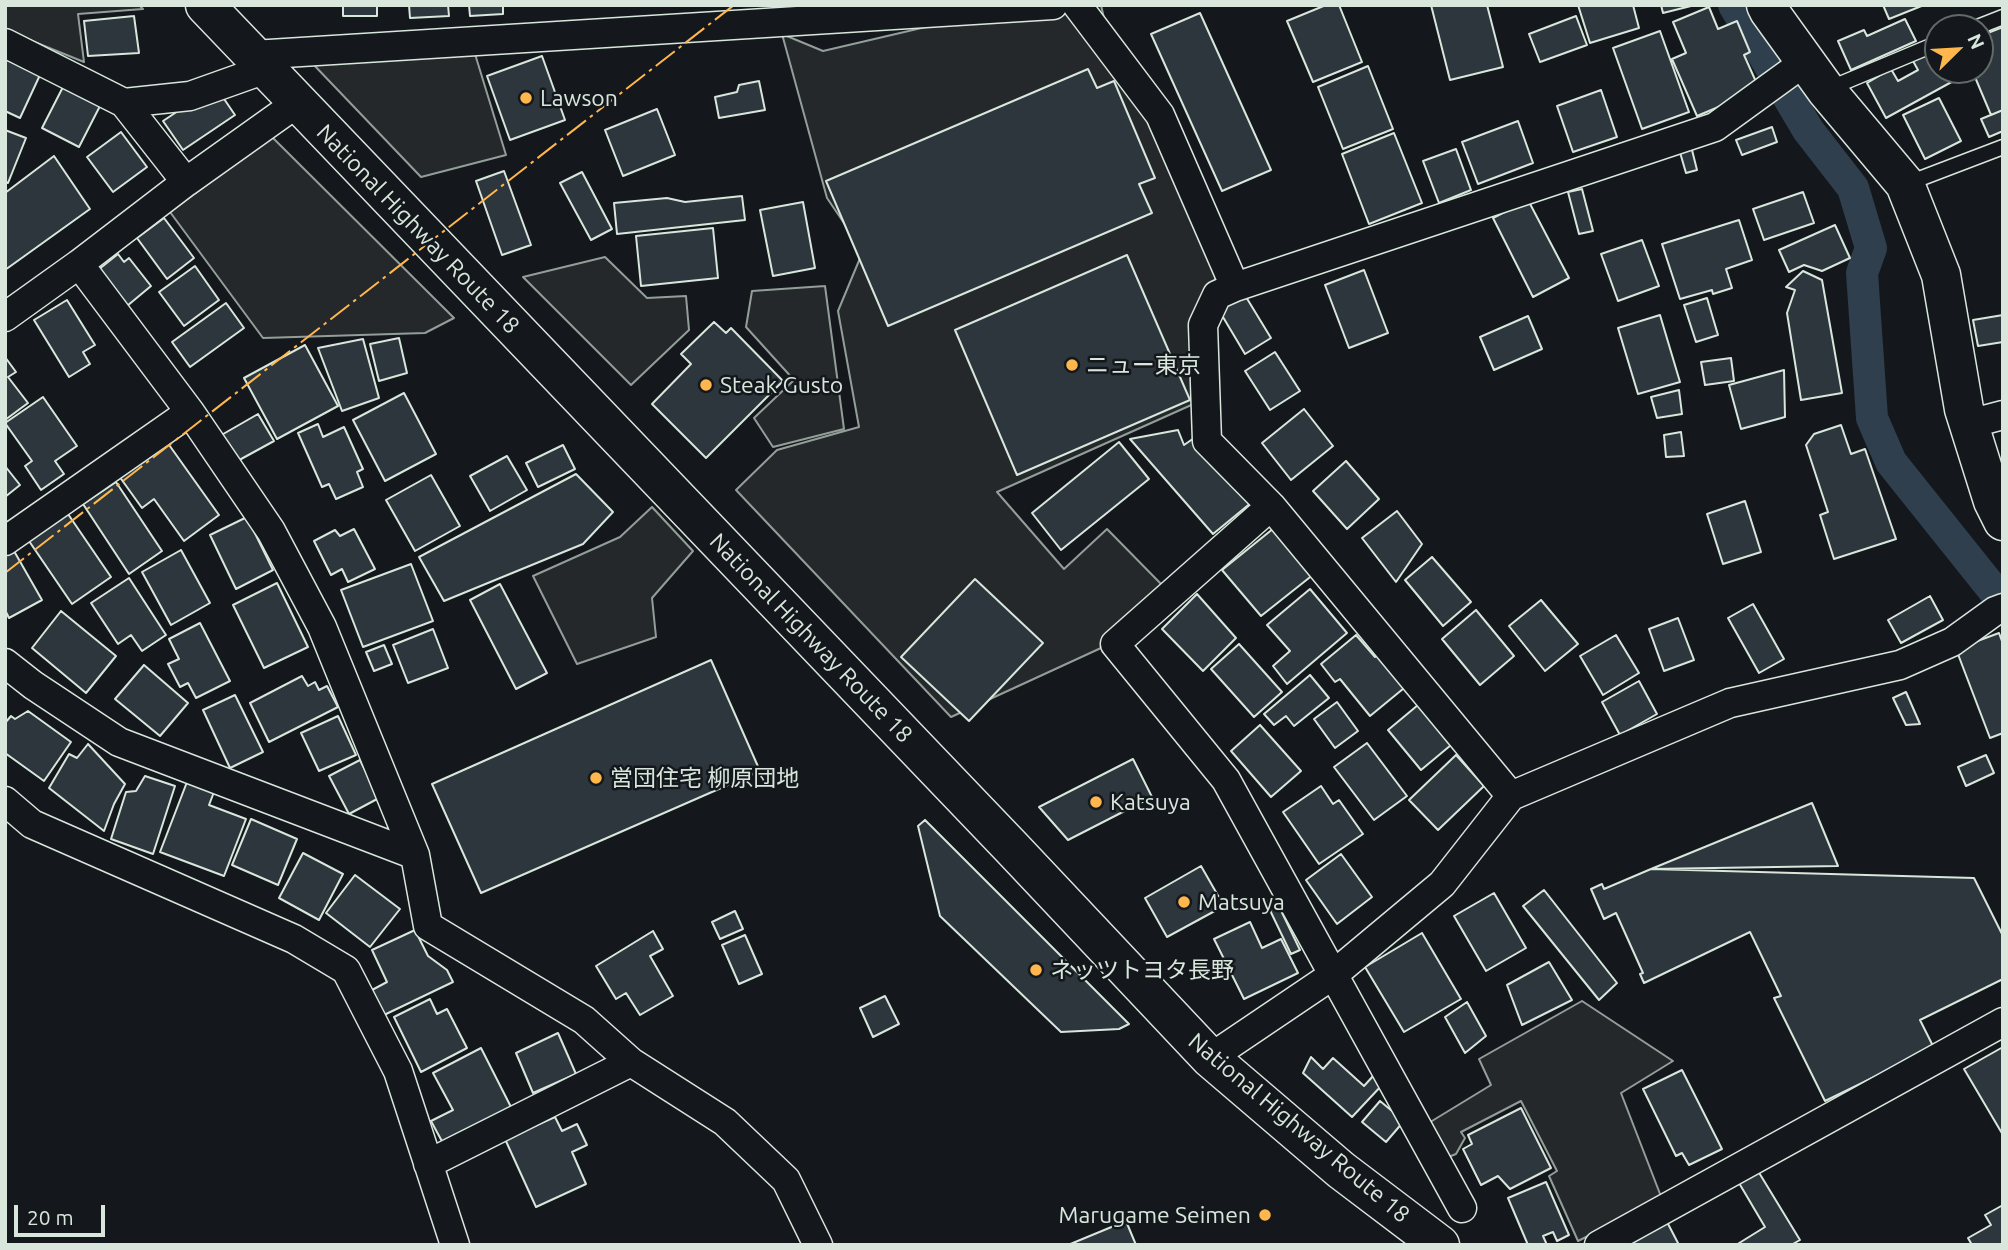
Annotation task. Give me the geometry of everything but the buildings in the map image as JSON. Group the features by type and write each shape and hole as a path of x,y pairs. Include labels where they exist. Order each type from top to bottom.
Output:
{"main road":[{"name":"National Highway Route 18","path":"205,5 1210,1058 1341,1170 1440,1245"},
{"path":"1766,5 1808,74 1905,184 1941,275 1964,409 1986,420 1993,501 2003,522"}],"street":[{"path":"1077,5 1160,116 1235,287"},
{"path":"124,103 190,96 259,62 680,17 1044,6"},
{"path":"5,43 124,103 186,182"},
{"path":"1511,796 1271,506 1207,441 1203,325 1217,295 1235,287 1715,127 1768,89 1808,74"},
{"path":"5,317 297,103"},
{"path":"79,264 190,412 271,531 322,627 415,855 428,926 584,1020 631,1062 725,1122 786,1180 818,1245"},
{"path":"5,541 190,412"},
{"path":"1271,506 1115,644 1226,780 1462,1208"},
{"path":"1210,1058 1333,975 1442,884 1511,796 1730,703 1900,665 1952,642 1999,609"},
{"path":"5,663 33,685 120,742 415,855"},
{"path":"5,800 32,824 294,939 346,971 398,1071 455,1245"},
{"path":"1599,1245 2003,1022"},
{"path":"428,1164 631,1062"}],"lane":[{"path":"1808,74 1924,46"},
{"path":"1905,184 2003,147"}],"shaded area":[{"path":"5,5 139,5 143,9 78,14 84,62 5,30"},
{"path":"1020,5 1101,5 1116,71 1158,133 1219,271 1197,319 1198,402 997,492 1064,569 1107,529 1165,588 1101,648 951,717 736,490 777,450 859,427 838,311 863,251 827,198 782,34 823,51"},
{"path":"475,54 506,155 421,177 312,63"},
{"path":"272,137 454,318 425,333 263,338 170,212"},
{"path":"605,257 647,298 686,296 689,330 631,385 523,277"},
{"path":"825,286 844,429 773,447 754,418 794,380 746,327 752,291"},
{"path":"652,507 693,551 652,598 656,637 577,664 533,576 620,537"},
{"path":"1582,1001 1673,1061 1621,1093 1662,1199 1578,1241 1549,1176 1557,1171 1521,1101 1461,1132 1465,1138 1456,1154 1446,1158 1427,1124 1491,1085 1479,1059"}],"waterway":[{"path":"1734,5 1808,130 1853,188 1871,248 1862,273 1872,418 1891,462 2003,602"}],"power":[{"path":"5,573 734,5"}],"place":[{"name":"Lawson","path":"526,98"},
{"name":"ニュー東京","path":"1072,365"},
{"name":"Steak Gusto","path":"706,385"},
{"name":"営団住宅 柳原団地","path":"596,778"},
{"name":"Katsuya","path":"1096,802"},
{"name":"Matsuya","path":"1184,902"},
{"name":"ネッツトヨタ長野","path":"1036,970"},
{"name":"Marugame Seimen","path":"1265,1215"}]}
